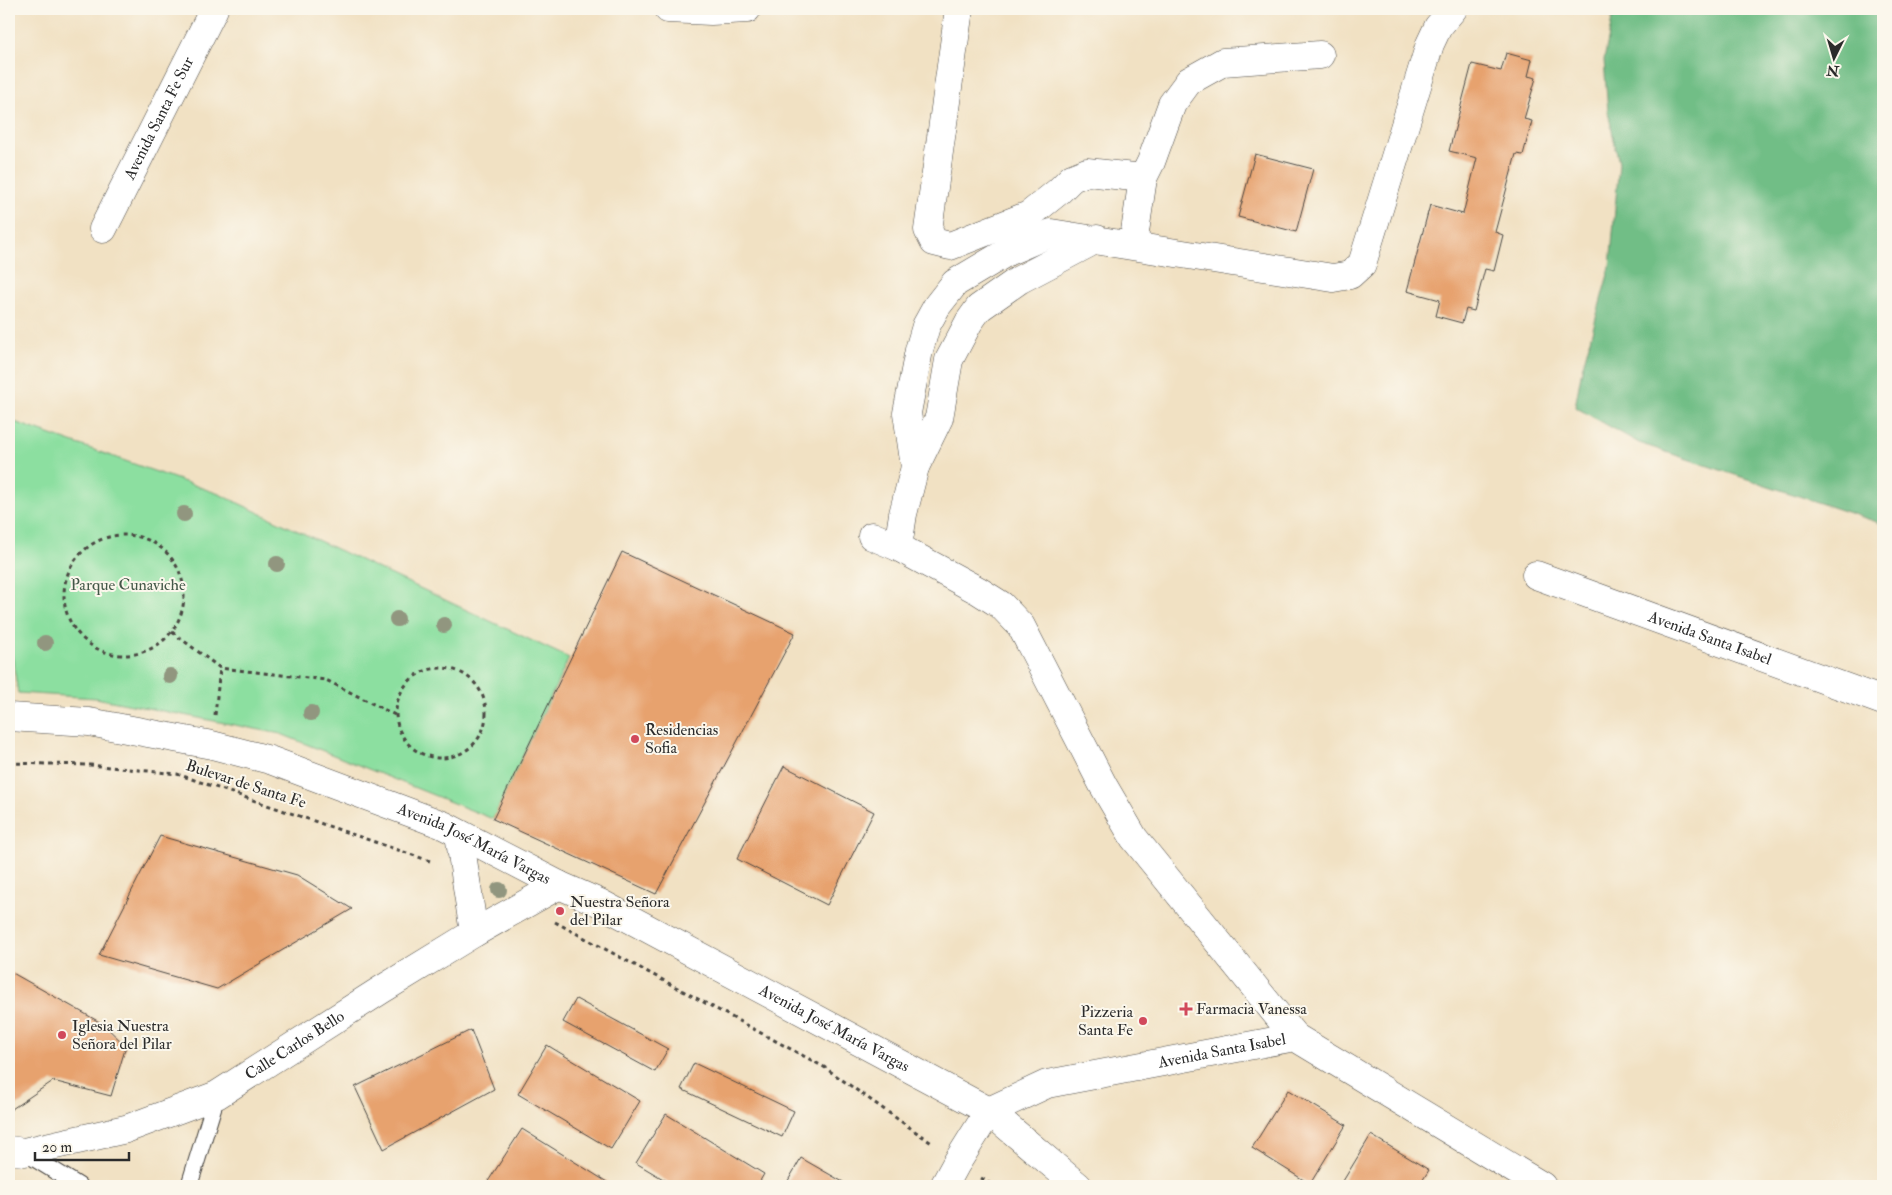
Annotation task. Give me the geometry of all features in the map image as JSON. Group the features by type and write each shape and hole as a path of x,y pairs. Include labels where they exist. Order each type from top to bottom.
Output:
{"street":[{"name":"Avenida Santa Fe Sur","path":"103,229 214,9"},
{"path":"668,9 711,11 748,9"},
{"path":"959,9 928,230 934,242 950,246 1029,215 1072,178 1087,172 1143,178"},
{"path":"915,467 907,413 919,350 926,326 955,283 1007,252 1052,233 1133,244 1332,278 1350,275 1362,264 1430,44 1438,27 1453,9"},
{"path":"1133,244 1143,178 1151,162 1172,104 1189,81 1223,62 1320,55"},
{"path":"898,547 903,514 915,467 939,418 949,360 969,322 979,308 1019,280 1098,239"},
{"path":"955,283 979,308"},
{"path":"872,536 898,547 1001,605 1021,626 1104,785 1134,838 1295,1037"},
{"name":"Avenida Santa Isabel","path":"1536,575 1883,701"},
{"name":"Avenida José María Vargas","path":"9,716 89,722 212,745 270,760 443,825 560,885 600,903 989,1111 1078,1186"},
{"path":"460,834 474,933"},
{"name":"Calle Carlos Bello","path":"16,1151 126,1129 217,1095 474,933 560,885"},
{"name":"Avenida Santa Isabel","path":"989,1111 1047,1084 1295,1037 1542,1186"},
{"path":"944,1186 989,1111"}],"lane":[{"path":"189,1186 217,1095"},
{"path":"16,1151 80,1186"}],"path":[{"path":"114,536 134,536 153,543 170,556 180,574 184,594 181,614 172,632 158,645 141,654 121,656 102,652 86,642 72,628 65,610 63,592 68,573 78,556 94,542 114,536"},
{"path":"172,632 220,668 326,680 395,715"},
{"path":"442,667 456,670 479,687 485,701 486,716 483,731 475,744 462,753 448,758 432,758 418,752 406,743 398,730 395,715 397,700 404,687 414,676 427,670 442,667"},
{"path":"212,745 220,668"},
{"name":"Bulevar de Santa Fe","path":"9,763 90,765 177,774 466,874"},
{"path":"524,906 824,1067 994,1186"}],"green space":[{"path":"1614,9 1883,9 1883,524 1639,443 1575,407 1582,369 1610,267 1619,163 1608,112 1604,60"},
{"name":"Parque Cunaviche","path":"9,420 219,494 569,658 493,819 281,734 96,698 18,693 9,636"}],"building":[{"path":"1506,53 1532,60 1528,76 1536,78 1524,119 1532,121 1523,155 1516,154 1495,232 1503,235 1494,271 1485,269 1474,311 1466,309 1462,323 1436,316 1440,300 1407,291 1430,205 1463,214 1477,158 1449,151 1472,64 1501,71"},
{"path":"1255,154 1313,169 1296,232 1238,217"},
{"name":"Residencias Sofia","path":"622,552 795,633 656,894 493,819"},
{"path":"784,766 874,812 827,905 737,859"},
{"path":"160,836 297,875 352,909 217,989 99,955"},
{"name":"Iglesia Nuestra Señora del Pilar","path":"9,971 103,1024 126,1046 111,1096 53,1081 9,1111"},
{"path":"576,999 668,1049 655,1072 563,1022"},
{"path":"471,1030 494,1089 384,1149 355,1087"},
{"path":"547,1045 640,1101 611,1149 518,1094"},
{"path":"694,1063 794,1111 782,1137 681,1089"},
{"path":"1288,1090 1346,1125 1310,1184 1252,1148"},
{"path":"666,1114 764,1174 757,1186 675,1186 636,1163"},
{"path":"522,1129 607,1182 604,1186 485,1186"},
{"path":"1371,1135 1429,1170 1419,1186 1340,1186"},
{"path":"801,1158 850,1186 785,1186"}],"place":[{"name":"Residencias Sofia","path":"635,739"},
{"name":"Nuestra Señora del Pilar","path":"560,911"},
{"name":"Farmacia Vanessa","path":"1186,1009"},
{"name":"Pizzeria Santa Fe","path":"1143,1021"},
{"name":"Iglesia Nuestra Señora del Pilar","path":"62,1035"}]}
